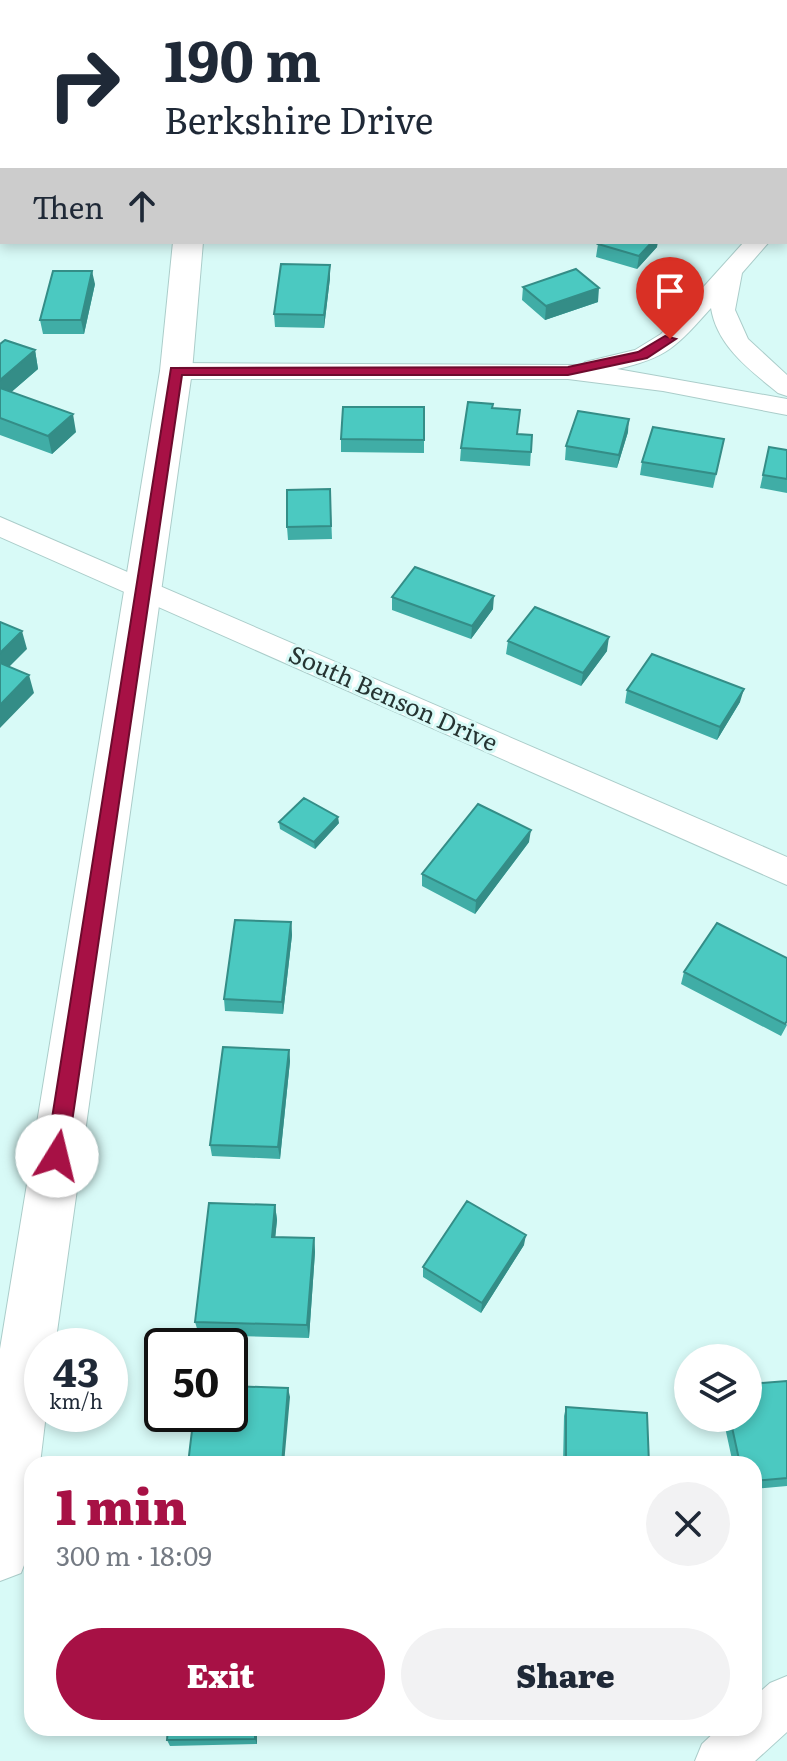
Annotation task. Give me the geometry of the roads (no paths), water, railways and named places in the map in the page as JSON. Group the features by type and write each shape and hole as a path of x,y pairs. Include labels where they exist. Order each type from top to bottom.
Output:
{"main road":[{"path":"0,1552 11,1376 144,589 176,371 188,244"}],"street":[{"path":"568,371 643,356 670,339 755,244"},
{"path":"730,273 723,310 732,332 753,358 787,388"},
{"path":"176,371 568,371 663,383 787,407"},
{"name":"South Benson Drive","path":"0,526 787,872"},
{"path":"762,1722 787,1700"},
{"path":"719,1761 747,1736"}]}
